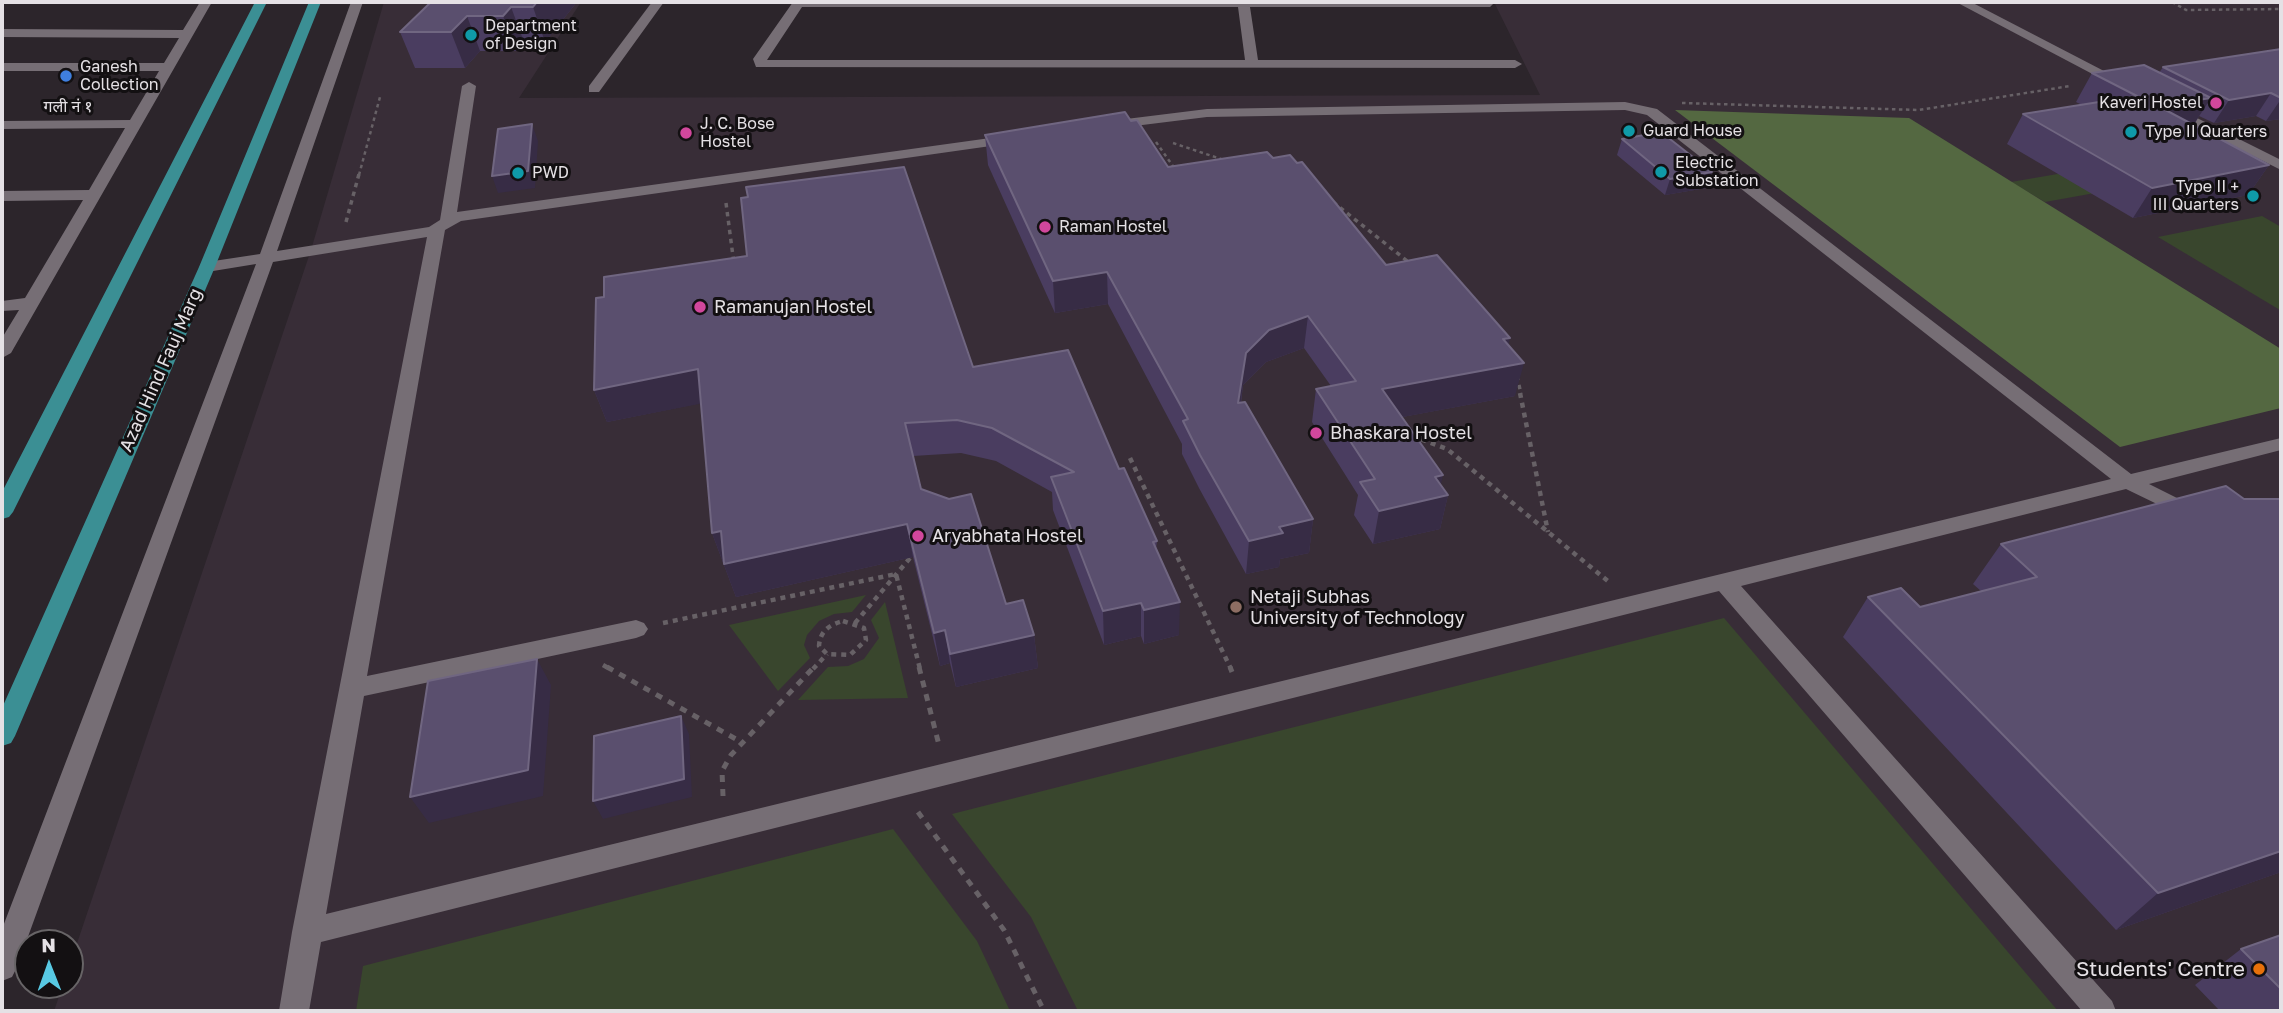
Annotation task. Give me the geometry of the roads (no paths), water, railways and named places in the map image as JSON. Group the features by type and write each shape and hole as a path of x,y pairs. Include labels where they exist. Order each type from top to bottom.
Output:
{"main road":[{"path":"2,512 261,2"},
{"name":"Azad Hind Fauj Marg","path":"2,736 207,267 315,2"}],"street":[{"path":"2,352 206,2"},
{"path":"2,967 267,256 357,2"},
{"path":"594,89 658,2"},
{"path":"1490,3 798,2 760,59 761,64 1515,64"},
{"path":"1243,2 1252,64"},
{"path":"1962,2 2136,92"},
{"path":"2,33 188,33"},
{"path":"2,67 168,67"},
{"path":"294,1011 306,932 469,86"},
{"path":"2159,103 2281,166"},
{"path":"1086,129 1208,113 1639,108 1663,118 2128,482 2161,501 2208,518"},
{"name":"गली नं १","path":"2,125 135,124"},
{"path":"207,267 723,179 1031,136"},
{"path":"2,197 94,195"},
{"path":"2,306 31,303"},
{"path":"306,932 2281,444"},
{"path":"1723,581 2101,1011"},
{"path":"352,689 636,629"}],"place":[{"name":"Department of Design","path":"471,35"},
{"name":"Ganesh Collection","path":"66,76"},
{"name":"Kaveri Hostel","path":"2216,103"},
{"name":"Guard House","path":"1629,131"},
{"name":"Type II Quarters","path":"2131,132"},
{"name":"J. C. Bose Hostel","path":"686,133"},
{"name":"Electric Substation","path":"1661,172"},
{"name":"PWD","path":"518,173"},
{"name":"Type II + III Quarters","path":"2253,196"},
{"name":"Raman Hostel","path":"1045,227"},
{"name":"Ramanujan Hostel","path":"700,307"},
{"name":"Bhaskara Hostel","path":"1316,433"},
{"name":"Aryabhata Hostel","path":"918,536"},
{"name":"Netaji Subhas University of Technology","path":"1236,607"},
{"name":"Students' Centre","path":"2259,969"}]}
